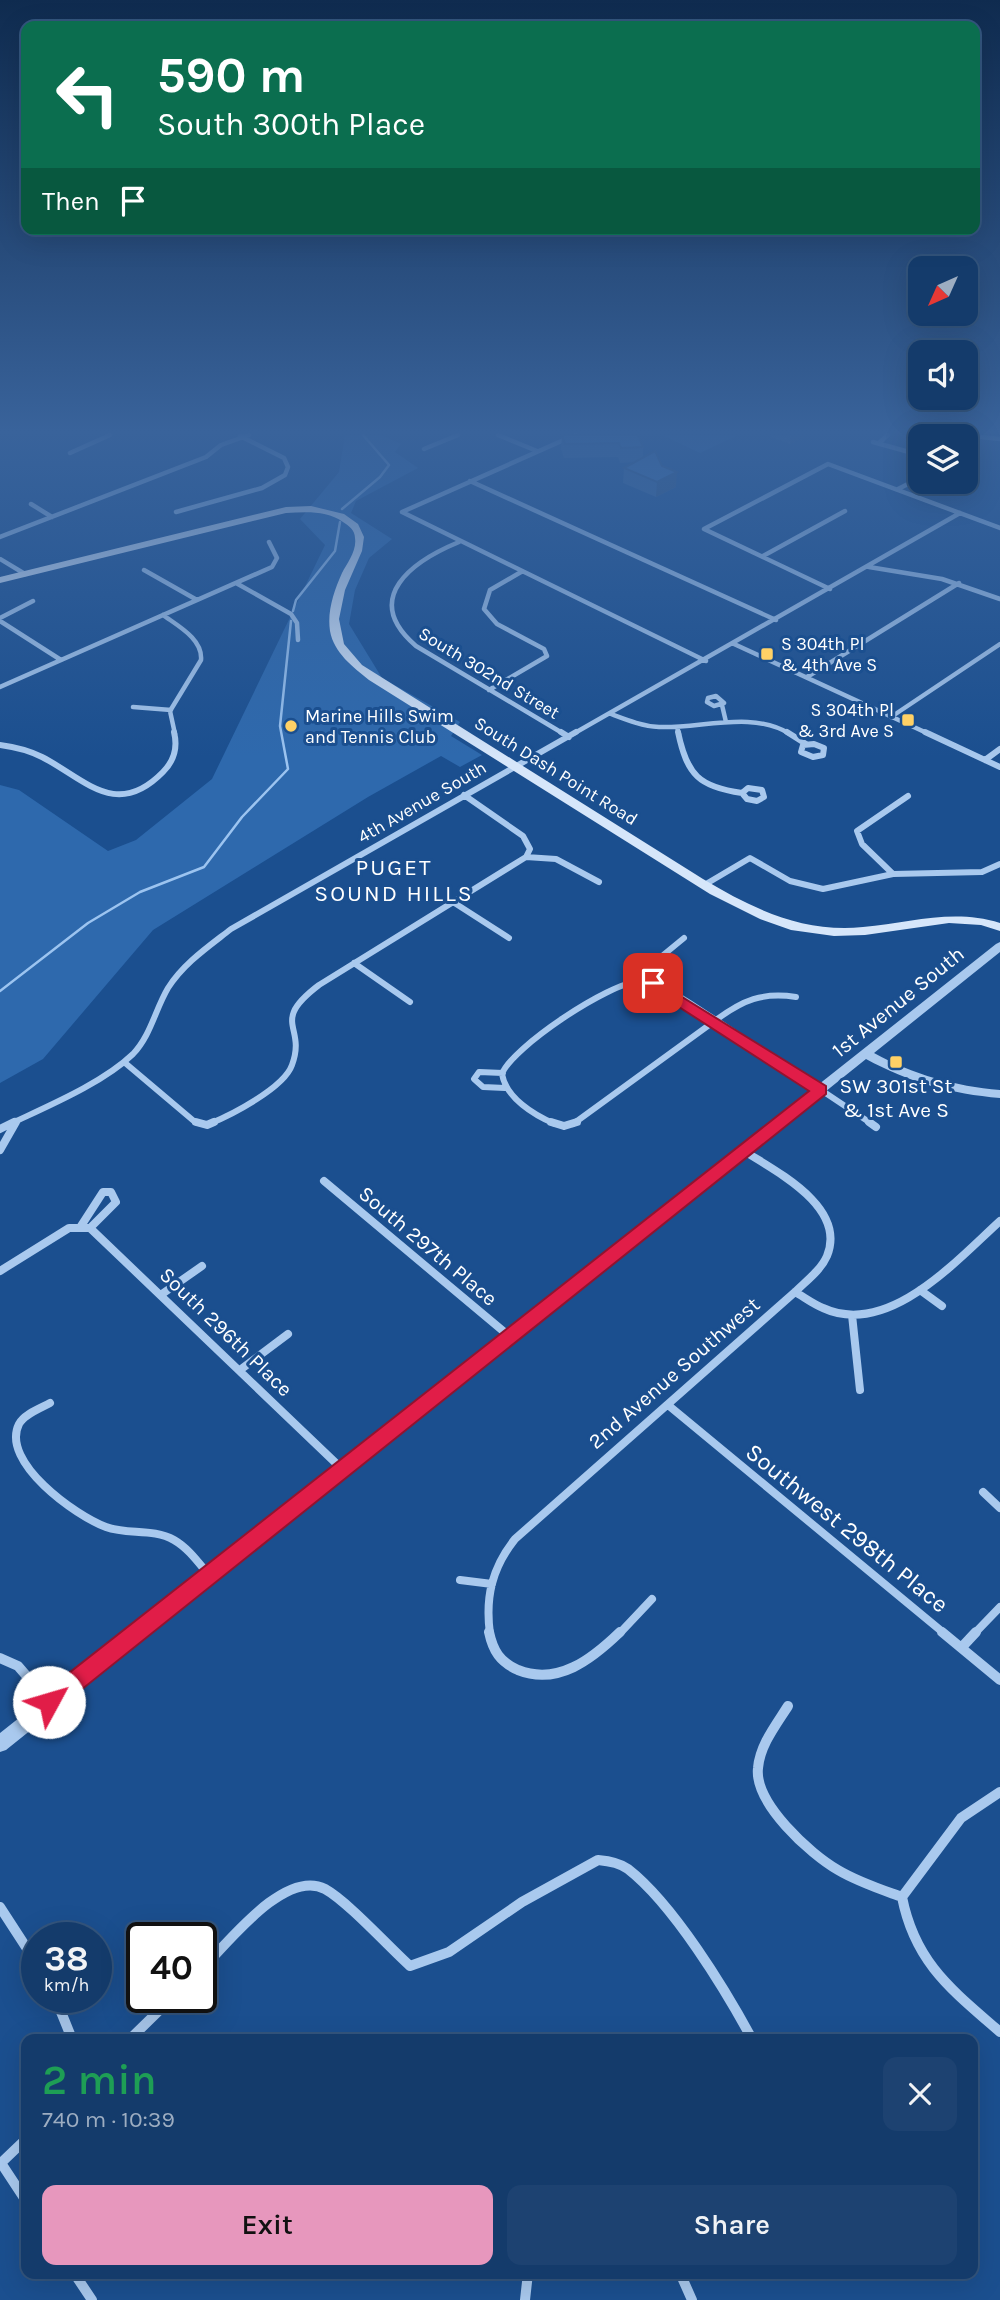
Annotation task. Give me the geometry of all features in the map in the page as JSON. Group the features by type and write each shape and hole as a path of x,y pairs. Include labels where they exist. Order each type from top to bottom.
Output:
{"main road":[{"name":"South Dash Point Road","path":"0,580 152,542"},
{"name":"South Dash Point Road","path":"359,542 332,614 334,631 346,654 373,678 706,884 758,914 783,923 826,932 865,931 930,919 964,918 1000,927"}],"street":[{"path":"0,687 276,563 276,555 269,542"},
{"name":"South 302nd Street","path":"458,542 425,557 408,571 393,605 393,618 398,629 416,646 569,737"},
{"path":"460,542 706,660"},
{"path":"605,542 776,620"},
{"path":"732,542 763,556 787,571 830,589"},
{"path":"763,556 788,542"},
{"name":"4th Avenue South","path":"0,1129 74,1094 124,1062 150,1031 176,977 211,942 910,542"},
{"path":"0,559 25,574"},
{"path":"868,567 959,583 1000,600"},
{"path":"144,570 197,600"},
{"path":"489,690 547,656 544,649 497,624 487,615 483,606 488,592 521,572"},
{"path":"236,583 291,614 297,623 298,639"},
{"path":"807,677 959,583"},
{"path":"33,601 0,619 61,660"},
{"path":"0,746 40,754 90,791 113,796 147,785 171,763 177,738 170,721 171,709 198,669 203,654 201,645 163,615"},
{"path":"734,644 1000,767"},
{"path":"891,717 1000,644"},
{"path":"722,705 726,722"},
{"path":"133,707 171,709"},
{"path":"611,714 643,727 726,722 775,729 806,744"},
{"path":"677,727 685,765 694,776 713,788 742,793"},
{"path":"985,760 1000,748"},
{"path":"464,795 523,836 530,849 526,857"},
{"path":"111,805 113,796"},
{"path":"892,874 862,844 857,831 908,796"},
{"path":"124,1062 195,1122 207,1125 229,1115 288,1073 293,1059 290,1019 295,1005 312,990 354,963 526,857 562,861 599,882"},
{"path":"706,884 750,858 790,881 823,889 892,874 982,872 1000,864"},
{"path":"453,902 509,938"},
{"path":"649,982 649,971 654,962 684,938"},
{"name":"1st Avenue South","path":"0,1744 208,1574 1000,946"},
{"path":"354,963 410,1002"},
{"path":"505,1088 502,1075 519,1052 597,998 630,983 649,982 715,1021 876,1127"},
{"path":"502,1075 479,1072 474,1079 483,1087 505,1088 545,1119 562,1126 584,1119 753,995 767,993 796,997"},
{"path":"867,1054 912,1078 946,1087 1000,1094"},
{"path":"0,1150 17,1121"},
{"name":"2nd Avenue Southwest","path":"652,1599 600,1650 567,1671 537,1675 518,1669 500,1658 491,1634 495,1566 522,1532 795,1292 827,1257 831,1241 830,1226 820,1209 806,1194 744,1151"},
{"name":"South 297th Place","path":"324,1181 509,1336"},
{"path":"0,1271 64,1230 86,1227 116,1202 111,1192 103,1192 86,1227"},
{"path":"795,1292 817,1307 852,1315 893,1308 920,1290 1000,1221"},
{"name":"South 296th Place","path":"86,1227 162,1294 342,1469"},
{"path":"162,1294 202,1266"},
{"path":"920,1290 942,1306"},
{"path":"852,1315 860,1390"},
{"path":"240,1370 288,1334"},
{"path":"50,1403 24,1419 14,1433 14,1453 28,1475 64,1505 90,1520 122,1531 174,1541 208,1574"},
{"name":"Southwest 298th Place","path":"668,1405 1000,1680"},
{"path":"983,1492 1000,1508"},
{"path":"460,1580 492,1584"},
{"path":"962,1647 1000,1607"},
{"path":"0,1658 19,1666 49,1702"},
{"path":"788,1706 760,1754 760,1783 773,1814 834,1868 856,1881 902,1897"},
{"path":"902,1897 961,1818 1000,1792"},
{"path":"217,1955 281,1893 296,1885 311,1883 327,1890 345,1905 398,1959 410,1966 449,1952 522,1902 598,1860 611,1861 627,1868 657,1898 727,1993 749,2034"},
{"path":"902,1897 913,1943 928,1968 1000,2032"},
{"path":"0,1907 21,1939"},
{"path":"61,2013 70,2034"},
{"path":"135,2034 157,2013"},
{"path":"21,2144 1,2164 21,2194"},
{"path":"78,2279 92,2300"},
{"path":"525,2300 527,2279"},
{"path":"683,2279 692,2300"}],"shaded area":[{"path":"322,542 388,542 369,558 355,590 349,624 382,678 460,722 451,736 482,755 460,767 441,756 368,797 153,930 43,1059 0,1083 0,785 19,790 108,851 136,840 212,779 325,545"}],"waterway":[{"path":"293,611 296,600 335,551 336,542"},
{"path":"0,991 88,923 140,892 204,867 242,817 288,769 280,726 291,621"}],"place":[{"name":"S 304th Pl & 4th Ave S","path":"767,654"},
{"name":"S 304th Pl & 3rd Ave S","path":"908,720"},
{"name":"Marine Hills Swim and Tennis Club","path":"291,726"},
{"name":"SW 301st St & 1st Ave S","path":"896,1062"}],"district":[{"name":"PUGET SOUND HILLS","path":"394,880"}],"route":[{"path":"49,1702 820,1090 653,983"}]}
